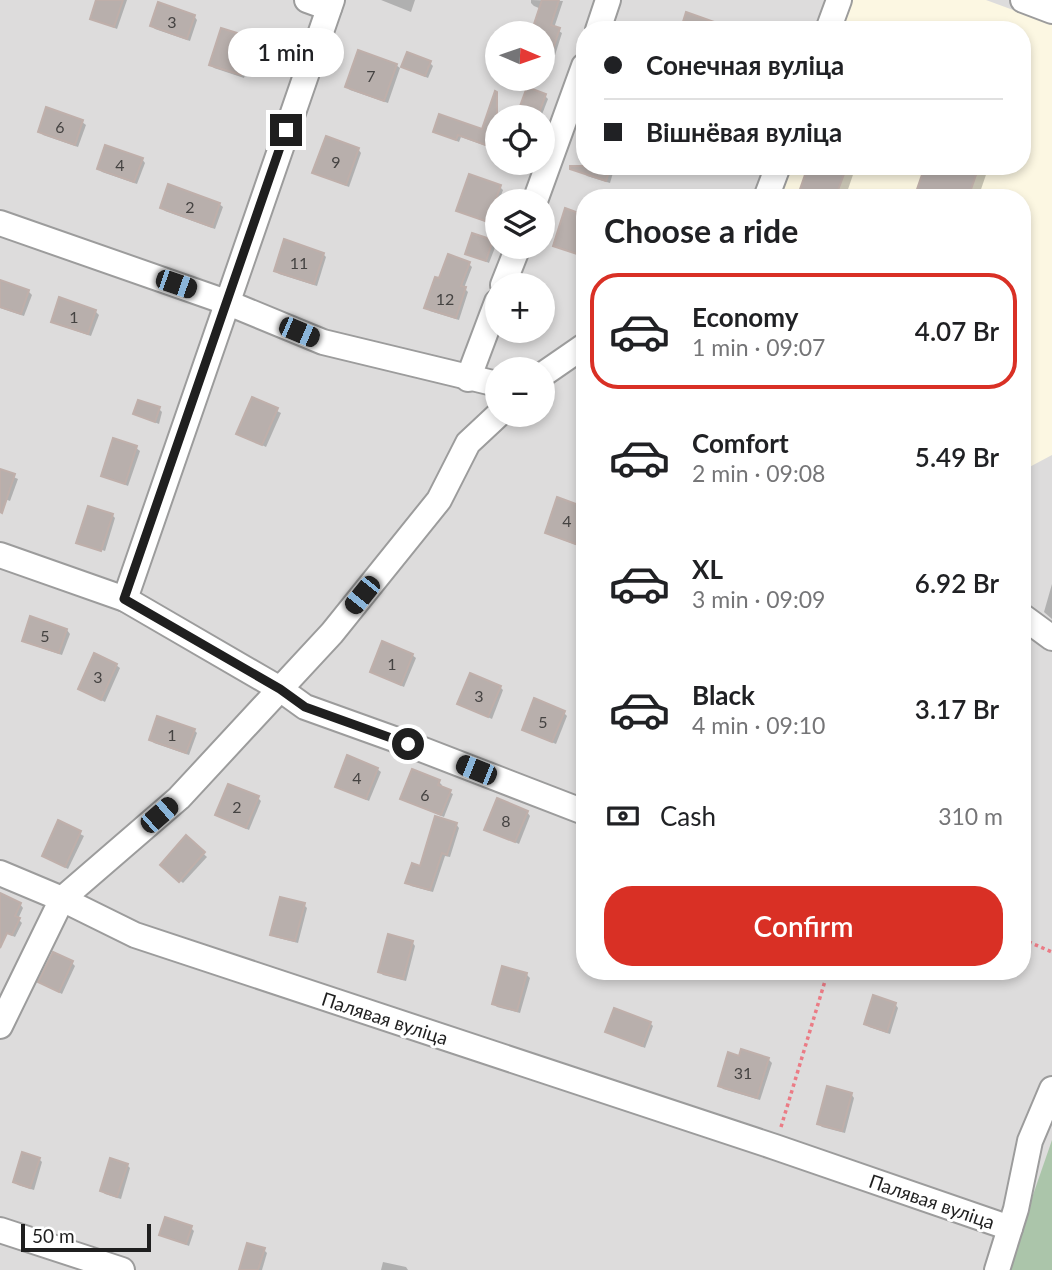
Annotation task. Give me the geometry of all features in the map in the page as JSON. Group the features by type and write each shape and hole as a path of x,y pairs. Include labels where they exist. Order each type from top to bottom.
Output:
{"street":[{"path":"601,21 608,0"},
{"path":"831,21 839,0"},
{"path":"1023,0 1052,11"},
{"path":"124,599 226,302 322,3"},
{"path":"540,189 576,88"},
{"path":"0,223 226,302 323,342 485,382"},
{"path":"468,379 485,334"},
{"path":"555,366 576,352"},
{"path":"0,1026 62,899 179,798 332,633 439,500 468,443 485,427"},
{"path":"0,555 124,599 280,689 305,707 576,809"},
{"path":"1031,623 1052,638"},
{"name":"Палявая вуліца","path":"0,873 62,899 135,935 775,1147 1010,1228"},
{"path":"997,1270 1010,1228 1030,1141 1052,1088"},
{"path":"0,1230 122,1270"}],"path":[{"path":"1031,943 1052,952"},
{"path":"775,1147 825,980"}],"shaded area":[{"path":"0,0 1052,0 1052,1270 0,1270"},
{"path":"850,0 986,0 1052,24 1052,455 1031,466 1031,189 782,189 787,175 1031,175 1031,21 842,21"}],"green space":[{"path":"1052,1140 1052,1270 1007,1270"}],"building":[{"path":"96,0 123,0 114,27 90,19"},
{"path":"542,0 559,0 552,21 535,21"},
{"path":"158,2 195,15 187,39 150,26"},
{"path":"686,12 711,21 683,21"},
{"path":"555,26 560,28 555,43"},
{"path":"221,28 253,38 241,75 209,65"},
{"path":"358,50 397,64 384,101 345,87"},
{"path":"407,52 431,61 425,76 401,67"},
{"path":"495,91 497,105 490,105"},
{"path":"526,91 546,94 542,105 520,105"},
{"path":"46,107 83,120 75,145 38,132"},
{"path":"439,114 482,129 485,120 485,145 458,135 456,140 433,132"},
{"path":"326,136 359,148 346,185 312,173"},
{"path":"105,145 143,158 134,182 97,169"},
{"path":"469,174 501,185 500,189 485,189 485,221 456,211"},
{"path":"588,175 608,175 606,181"},
{"path":"805,175 844,175 838,189 800,189"},
{"path":"922,175 976,175 971,189 917,189"},
{"path":"168,184 220,203 212,227 160,208"},
{"path":"565,208 576,212 576,254 555,247"},
{"path":"472,233 485,237 486,261 465,254"},
{"path":"284,239 324,253 314,284 274,271"},
{"path":"448,254 470,262 461,286 466,287 456,318 424,308 435,277 439,278"},
{"path":"0,280 29,290 21,314 0,307"},
{"path":"59,297 96,310 88,334 51,322"},
{"path":"252,397 278,408 262,445 236,434"},
{"path":"138,400 160,407 155,422 133,414"},
{"path":"113,438 137,446 125,484 101,476"},
{"path":"0,469 15,474 2,513 0,512"},
{"path":"557,497 576,504 576,544 545,533"},
{"path":"88,506 113,514 101,551 76,543"},
{"path":"30,616 67,629 59,653 22,641"},
{"path":"382,641 413,654 401,685 370,672"},
{"path":"94,653 117,664 101,700 78,689"},
{"path":"470,673 501,686 488,717 457,704"},
{"path":"534,698 565,711 552,742 522,730"},
{"path":"157,716 195,729 186,753 149,740"},
{"path":"347,755 378,768 366,799 335,787"},
{"path":"412,769 440,780 438,785 451,790 441,815 400,799"},
{"path":"228,784 259,796 246,828 215,815"},
{"path":"497,798 528,811 515,842 484,830"},
{"path":"435,816 457,823 447,855 442,853 430,890 405,883 412,863 420,866"},
{"path":"58,820 81,831 65,867 42,856"},
{"path":"186,835 205,852 179,882 160,865"},
{"path":"0,893 21,903 15,916 20,918 12,935 7,933 0,948"},
{"path":"280,897 305,903 295,941 270,935"},
{"path":"388,934 413,941 403,979 378,972"},
{"path":"53,952 73,961 59,992 38,982"},
{"path":"502,966 527,973 517,1011 492,1004"},
{"path":"873,995 896,1003 887,1032 864,1024"},
{"path":"614,1008 651,1022 642,1046 605,1032"},
{"path":"741,1049 769,1058 757,1098 718,1086 728,1052 739,1056"},
{"path":"827,1086 852,1093 842,1131 817,1124"},
{"path":"22,1152 40,1158 30,1188 13,1182"},
{"path":"110,1158 128,1164 117,1197 100,1191"},
{"path":"165,1217 192,1226 186,1244 159,1235"},
{"path":"247,1243 265,1248 258,1270 239,1270"}],"route":[{"path":"286,130 124,599 280,689 305,707 408,744"}]}
